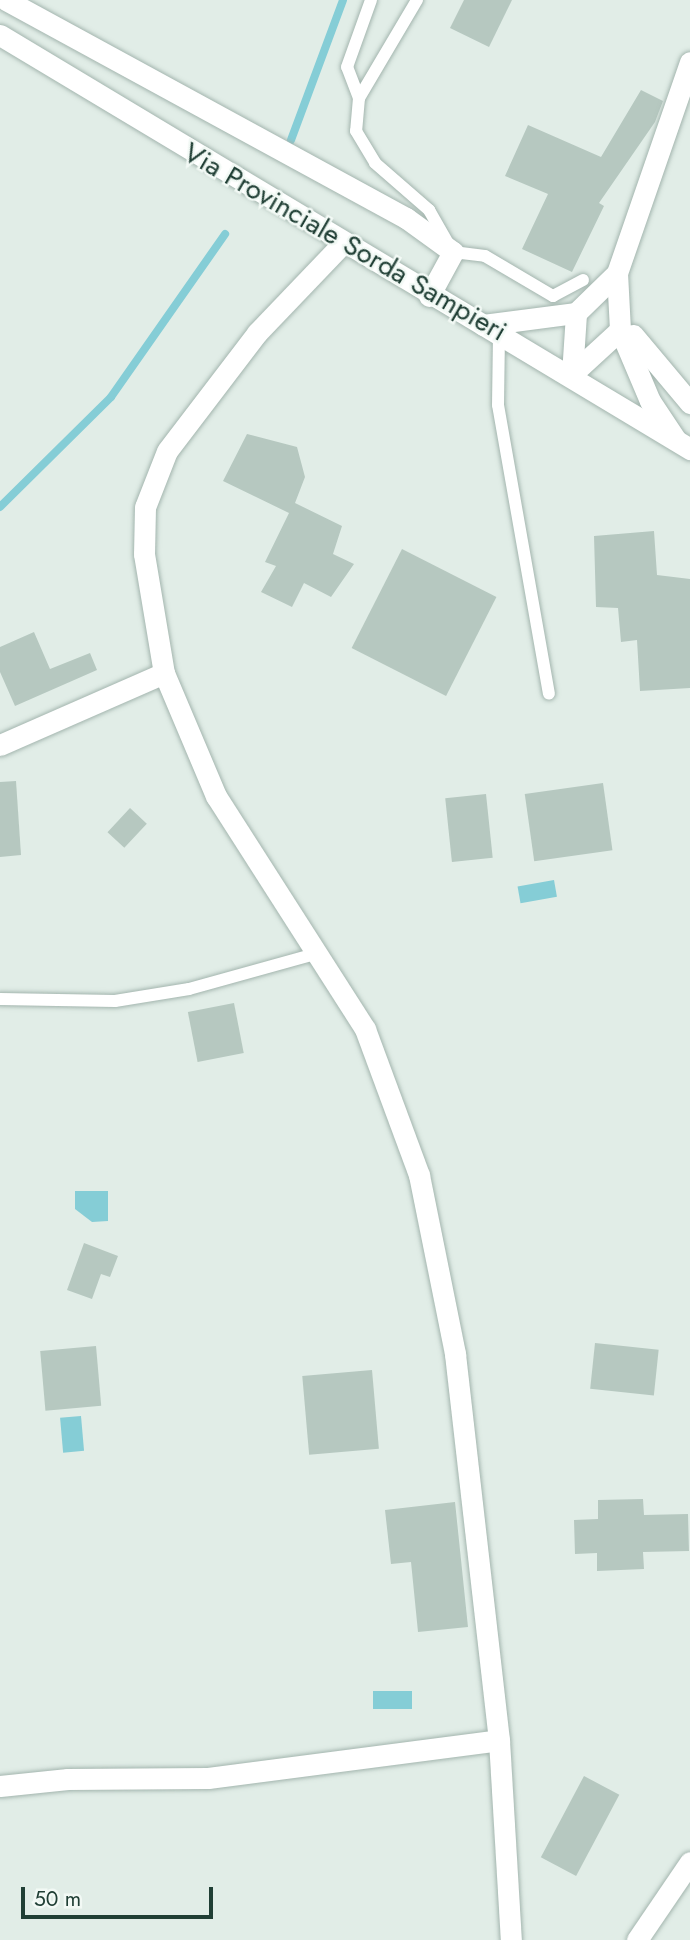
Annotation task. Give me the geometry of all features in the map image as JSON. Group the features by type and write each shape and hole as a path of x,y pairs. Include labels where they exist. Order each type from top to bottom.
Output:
{"street":[{"path":"6,0 406,218 453,253 429,296"},
{"name":"Via Provinciale Sorda Sampieri","path":"0,35 429,296 572,374 683,445"},
{"path":"683,445 650,401 621,330 617,273 690,62"},
{"path":"342,244 257,333 167,451 145,507 144,554 164,673 216,796 312,955 365,1030 419,1175 456,1354 499,1740 511,1940"},
{"path":"491,330 576,313 617,273"},
{"path":"620,307 653,366 690,402"},
{"path":"572,374 576,313"},
{"path":"572,374 621,330"},
{"path":"0,746 164,673"},
{"path":"0,1786 68,1779 208,1778 499,1740"},
{"path":"637,1940 690,1861"}],"lane":[{"path":"359,98 347,67 371,0"},
{"path":"417,0 359,98 356,131 374,163 429,210 453,253 485,256 553,296 572,292 583,281"},
{"path":"491,330 498,405 549,694"},
{"path":"0,999 115,1001 189,989 312,955"}],"water":[{"path":"554,880 557,897 521,903 518,886"},
{"path":"75,1191 108,1191 108,1221 92,1222 75,1209"},
{"path":"81,1416 84,1451 63,1453 60,1418"},
{"path":"373,1691 412,1691 412,1709 373,1709"}],"building":[{"path":"464,0 512,0 489,47 450,28"},
{"path":"641,90 663,101 655,122 599,203 604,206 572,272 522,249 548,194 505,176 528,125 601,157"},
{"path":"247,434 297,447 305,477 295,503 342,526 333,554 354,564 331,597 304,583 292,607 261,592 276,566 265,562 289,513 223,481"},
{"path":"654,531 657,575 690,579 690,688 640,691 637,640 621,642 618,608 596,607 594,536"},
{"path":"402,549 496,597 446,696 352,648"},
{"path":"34,632 50,669 90,653 97,670 15,706 0,672 0,647"},
{"path":"16,781 21,855 0,857 0,782"},
{"path":"603,783 612,850 534,861 525,794"},
{"path":"486,794 493,858 452,862 445,798"},
{"path":"130,808 147,824 124,848 107,832"},
{"path":"234,1003 244,1053 198,1062 188,1012"},
{"path":"84,1243 118,1256 110,1277 101,1274 92,1299 67,1290"},
{"path":"595,1343 659,1350 654,1395 590,1389"},
{"path":"96,1346 101,1406 45,1411 40,1351"},
{"path":"372,1370 379,1449 309,1455 302,1376"},
{"path":"643,1499 644,1515 688,1514 689,1551 643,1552 644,1569 597,1571 597,1553 575,1554 574,1520 598,1519 598,1500"},
{"path":"455,1502 468,1627 418,1632 411,1562 391,1564 385,1510"},
{"path":"584,1776 619,1795 576,1876 541,1857"}],"waterway":[{"path":"291,140 343,0"},
{"path":"0,507 111,397 225,234"}]}
